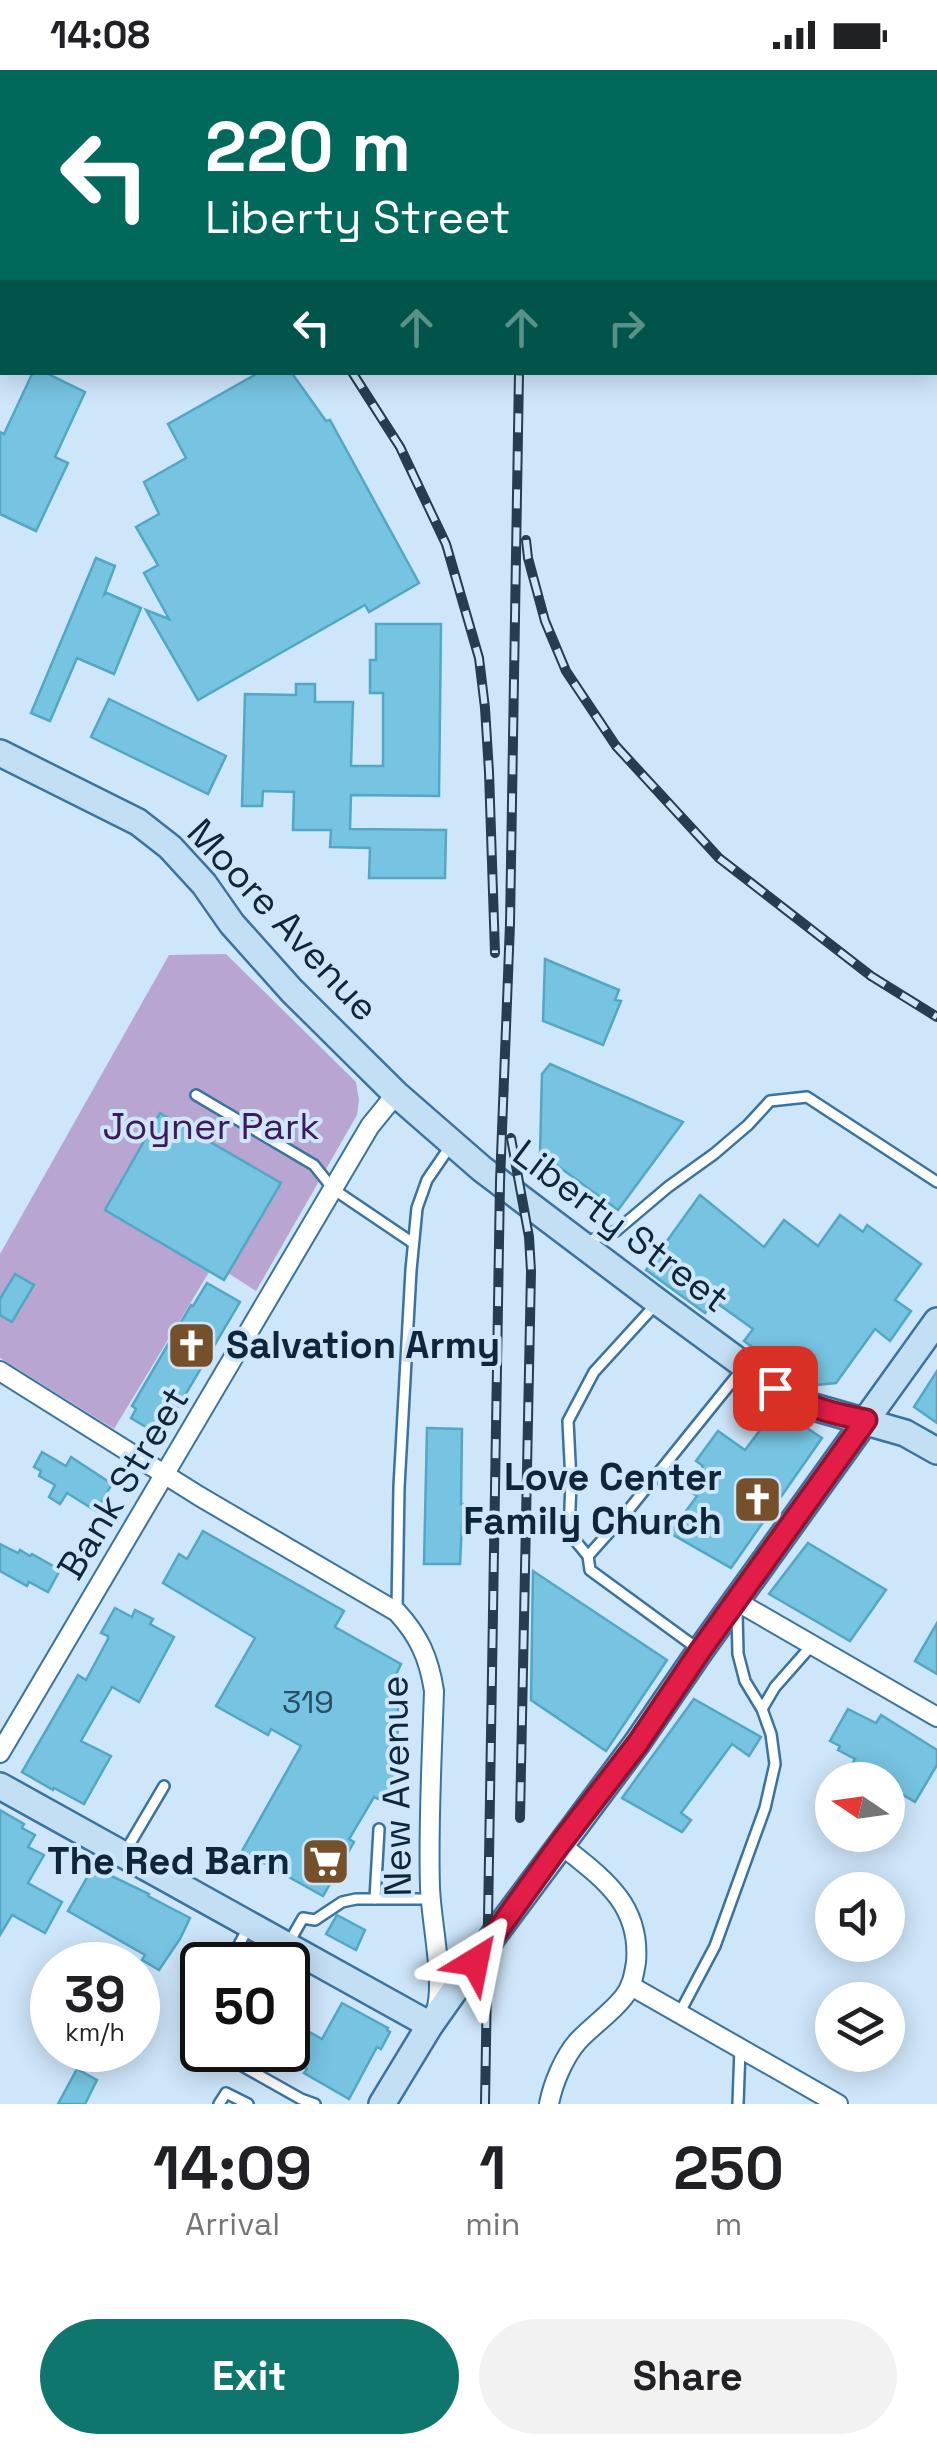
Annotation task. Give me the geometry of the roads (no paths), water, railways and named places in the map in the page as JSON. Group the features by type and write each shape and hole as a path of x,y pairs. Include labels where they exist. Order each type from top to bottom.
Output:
{"main road":[{"name":"Moore Avenue","path":"0,754 138,822 170,848 292,990 396,1094"},
{"name":"Liberty Street","path":"396,1094 482,1169 775,1388 822,1411 905,1433 937,1451"},
{"path":"382,2104 430,2025 638,1743 937,1321"},
{"path":"0,1786 250,1925 273,1942"},
{"path":"310,1965 430,2025"}],"street":[{"name":"Bank Street","path":"0,1753 370,1126 396,1094"},
{"path":"0,1371 396,1612"},
{"path":"736,1601 937,1718"},
{"name":"New Avenue","path":"396,1612 424,1648 434,1691 430,1899 440,1987 430,2025"},
{"path":"549,2104 576,2043 632,1986 637,1946 619,1895 560,1844"},
{"path":"632,1986 838,2104"}],"lane":[{"path":"196,1095 314,1165 333,1189 413,1243"},
{"path":"582,1243 616,1231 714,1154 770,1101 808,1098 937,1182"},
{"path":"396,1612 417,1208 427,1180 452,1144"},
{"path":"658,1302 594,1372 568,1421 572,1482 568,1534 588,1556 590,1570 700,1651"},
{"path":"588,1556 745,1366"},
{"path":"679,2014 714,1946 765,1808 775,1764 771,1734 762,1709 745,1682 738,1654 736,1601"},
{"path":"762,1709 775,1687 812,1645"},
{"path":"124,1855 164,1786"},
{"path":"375,1899 378,1829"},
{"path":"295,1942 303,1918 314,1920 342,1902 430,1899"},
{"path":"241,1942 250,1925"},
{"path":"738,2104 740,2048"},
{"path":"253,2072 315,2104"},
{"path":"218,2104 226,2093 248,2104"}],"railway":[{"path":"354,375 400,447 446,544 479,658 489,772 495,953"},
{"path":"485,2104 500,1182 510,924 519,375"},
{"path":"526,540 545,621 566,671 616,746 719,858 871,976 937,1017"},
{"path":"511,1138 529,1237 531,1271 520,1818"}],"place":[{"name":"Salvation Army","path":"191,1345"},
{"name":"Love Center Family Church","path":"757,1499"},
{"name":"The Red Barn","path":"325,1861"}],"park label":[{"name":"Joyner Park","path":"211,1126"}]}
